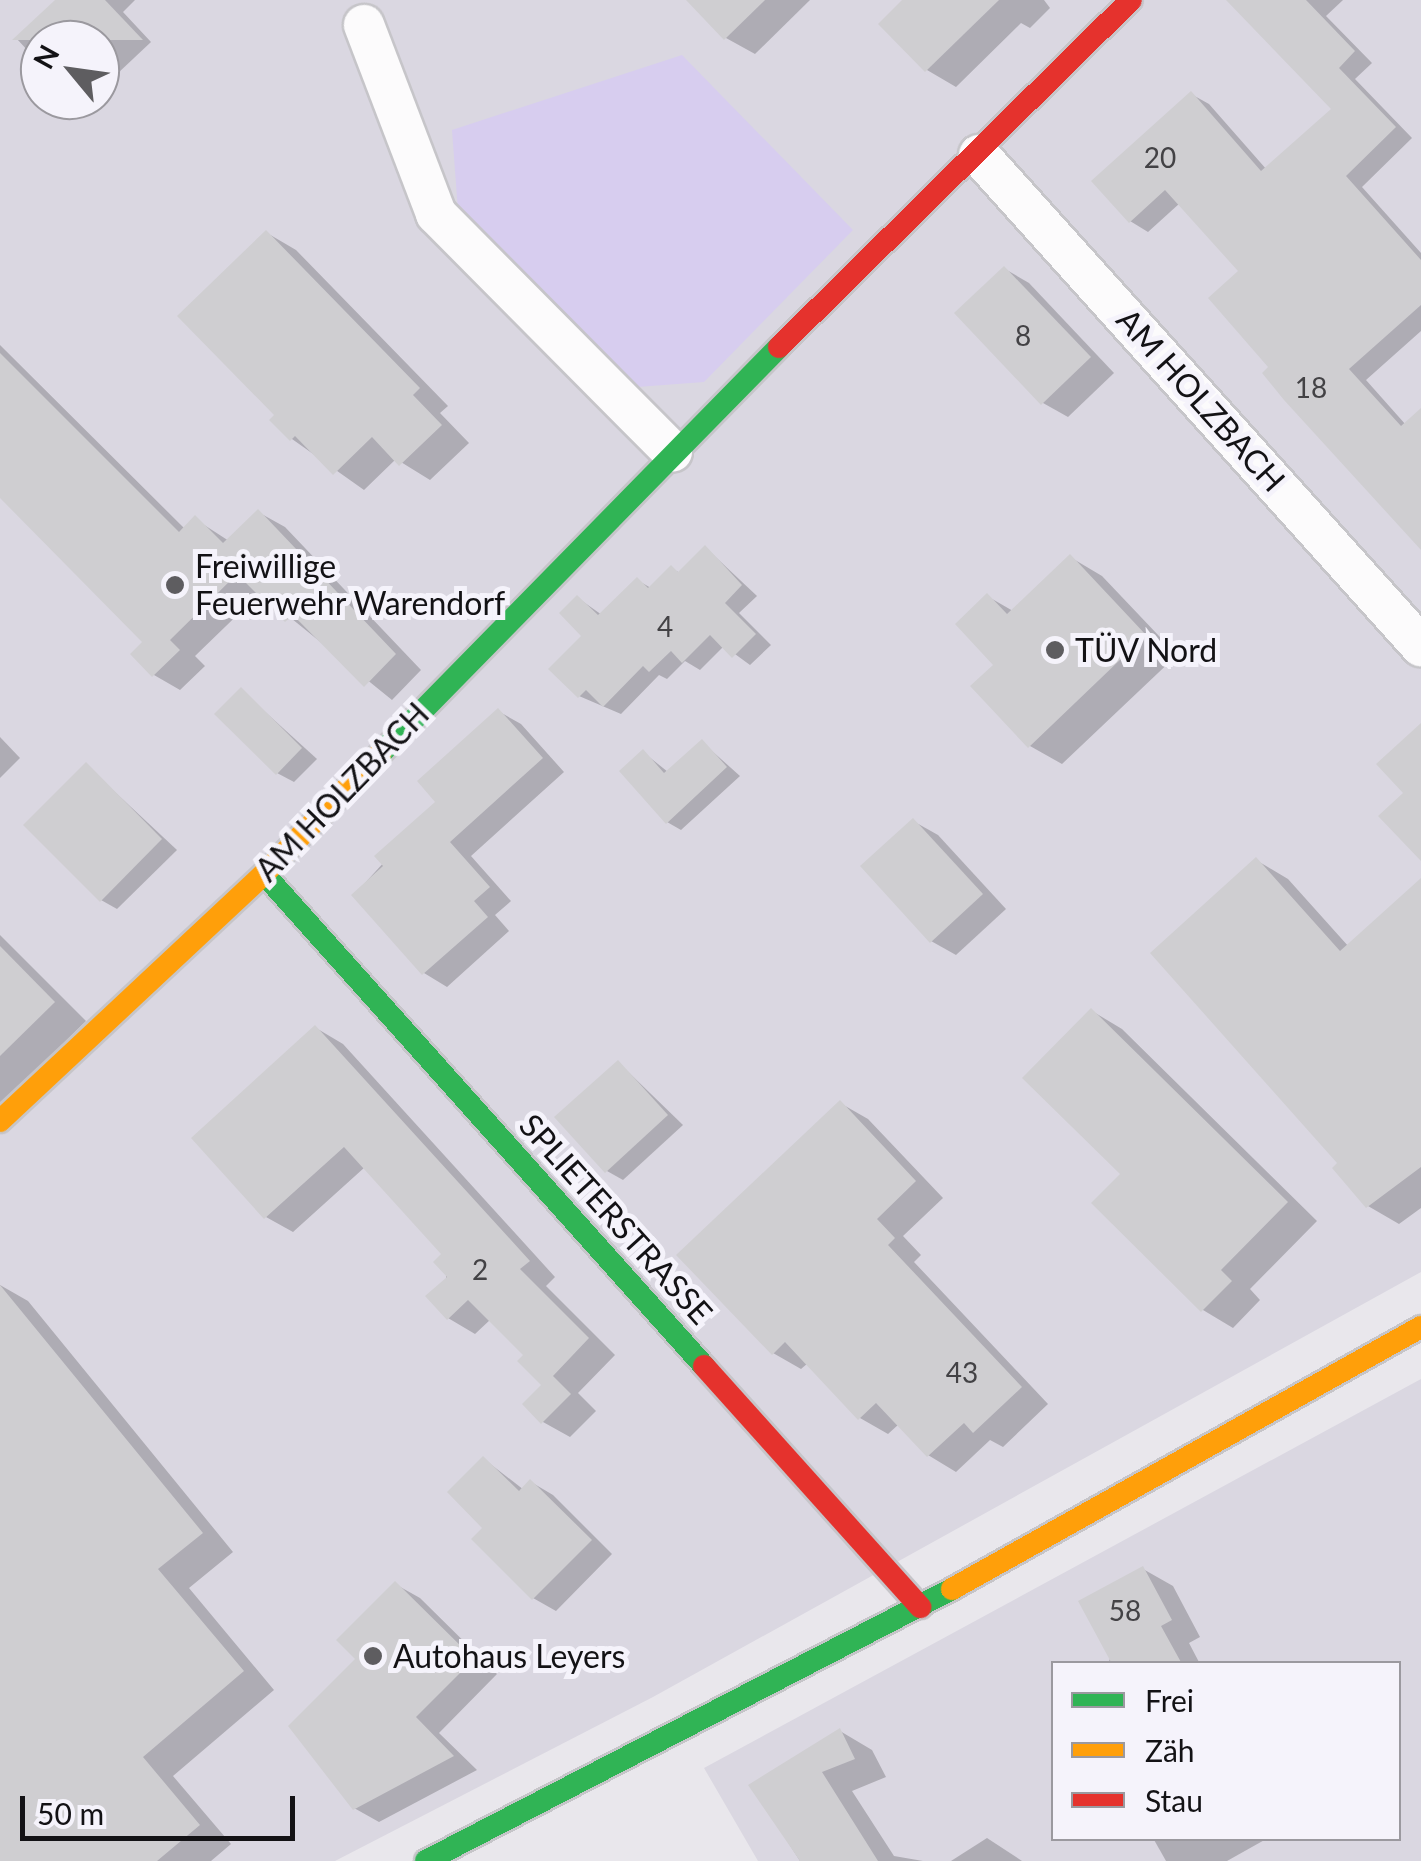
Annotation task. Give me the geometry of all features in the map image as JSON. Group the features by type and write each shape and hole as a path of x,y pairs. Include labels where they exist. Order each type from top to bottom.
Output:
{"street":[{"name":"AM HOLZBACH","path":"0,1120 264,874 672,452 979,155 1131,0"},
{"path":"364,26 436,214 672,452"},
{"name":"AM HOLZBACH","path":"979,155 1421,646"},
{"name":"SPLIETERSTRASSE","path":"264,874 920,1607"},
{"path":"426,1861 920,1607 1421,1327"}],"shaded area":[{"path":"0,0 1421,0 1421,1272 653,1697 335,1861 0,1861"},
{"path":"682,55 853,230 704,382 637,387 458,211 452,130"},
{"path":"1421,1379 1421,1861 758,1861 704,1768"}],"building":[{"path":"55,0 105,0 143,40 120,40 120,20 34,20"},
{"path":"686,0 765,0 724,40"},
{"path":"902,0 999,0 925,72 878,24"},
{"path":"1226,0 1306,0 1355,51 1339,68 1396,127 1346,176 1421,260 1421,305 1349,369 1401,426 1421,408 1421,550 1284,400 1262,373 1268,367 1208,298 1238,271 1165,190 1129,223 1091,181 1191,91 1261,171 1331,109"},
{"path":"266,230 420,388 413,395 442,425 399,466 372,437 333,475 295,436 290,441 269,420 274,415 177,316"},
{"path":"1004,266 1091,357 1041,405 954,313"},
{"path":"0,353 179,532 195,515 223,543 258,509 396,654 364,687 293,615 285,622 237,574 170,640 180,650 152,677 130,654 142,642 0,498"},
{"path":"705,545 742,585 725,603 756,634 732,658 710,635 682,663 671,651 649,672 643,666 603,707 586,690 578,698 548,669 581,636 559,613 577,595 598,615 637,577 648,588 671,565 678,572"},
{"name":"TÜV Nord","path":"1070,554 1146,635 1028,748 970,686 993,665 955,624 987,593 1007,614"},
{"path":"241,687 302,748 276,775 214,714"},
{"path":"498,708 543,758 450,842 490,887 474,901 488,917 422,975 351,895 383,866 374,856 435,802 417,781"},
{"path":"1421,723 1421,861 1378,816 1403,793 1376,764"},
{"path":"702,739 727,767 666,824 619,771 643,749 664,773"},
{"path":"86,762 162,839 100,902 23,825"},
{"path":"913,818 983,894 930,943 860,866"},
{"path":"1256,857 1340,951 1421,878 1421,1167 1366,1208 1332,1168 1337,1163 1150,953"},
{"path":"0,946 55,1002 0,1056"},
{"path":"1091,1008 1288,1202 1221,1270 1232,1281 1201,1312 1091,1203 1120,1174 1022,1078"},
{"path":"315,1025 530,1261 520,1269 589,1338 553,1376 571,1394 541,1424 522,1404 541,1385 517,1361 523,1355 468,1300 447,1320 425,1296 447,1277 433,1262 441,1254 344,1147 264,1219 191,1138"},
{"path":"618,1060 668,1115 605,1173 554,1117"},
{"path":"840,1100 916,1181 877,1219 895,1238 888,1245 1022,1387 973,1433 964,1423 927,1457 876,1403 858,1420 785,1342 772,1355 676,1255"},
{"path":"0,1285 203,1533 158,1569 244,1671 143,1757 200,1825 157,1861 0,1861"},
{"path":"483,1456 519,1491 530,1479 592,1540 532,1600 471,1539 482,1528 447,1492"},
{"path":"1143,1566 1172,1620 1161,1626 1180,1661 1110,1661 1078,1601"},
{"path":"395,1581 474,1659 416,1717 454,1756 353,1810 288,1726 355,1659 336,1640"},
{"path":"840,1728 855,1759 822,1772 878,1861 800,1861 748,1785"}],"traffic: fast":[{"path":"380,754 779,347"},
{"path":"264,874 704,1366"},
{"path":"426,1861 952,1589"}],"traffic: slow":[{"path":"0,1121 264,874 380,754"},
{"path":"952,1589 1421,1327"}],"traffic: jam":[{"path":"779,347 1131,0"},
{"path":"704,1366 920,1607"}],"place":[{"name":"Freiwillige Feuerwehr Warendorf","path":"175,585"},
{"name":"TÜV Nord","path":"1055,650"},
{"name":"Autohaus Leyers","path":"373,1656"}]}
